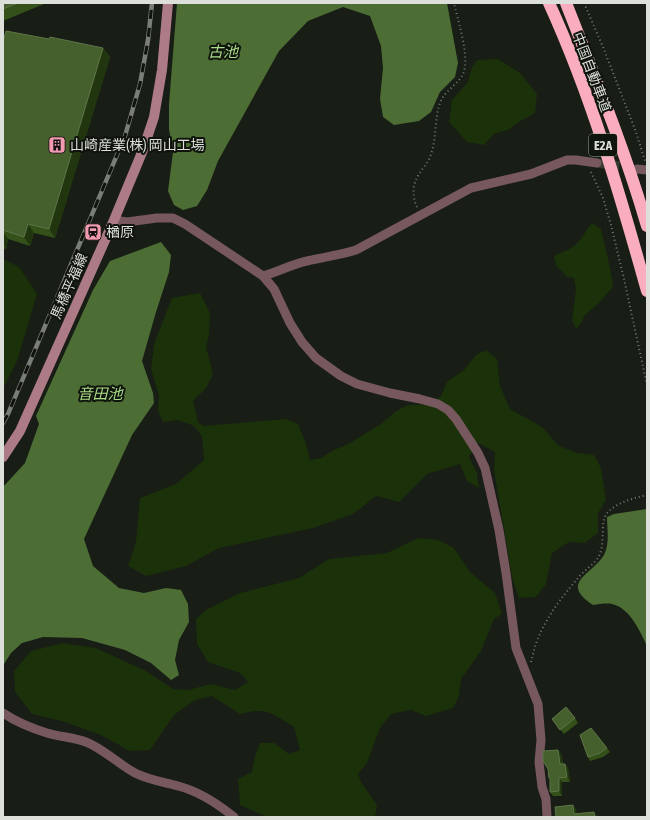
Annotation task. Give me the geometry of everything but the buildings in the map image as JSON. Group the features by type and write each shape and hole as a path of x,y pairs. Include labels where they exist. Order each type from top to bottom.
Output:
{"highway":[{"name":"中国自動車道","path":"549,3 591,108 621,197 647,291"},
{"name":"中国自動車道","path":"566,3 601,91 647,226"},
{"path":"636,190 647,217"}],"main road":[{"name":"馬橋平福線","path":"3,457 20,431 144,150 154,117 162,70 168,3"}],"street":[{"path":"263,276 276,273 291,265 356,250 472,188 531,174 567,160 593,163"},
{"path":"114,220 127,222 157,218 173,218 185,224 263,276 274,289 290,322 302,342 316,358 341,376 357,384 438,404 448,410 456,419 485,468 499,530 516,648 538,704 541,740 540,769 542,787 546,799 547,817"},
{"path":"3,725 5,715 48,734 70,737 87,742 106,753 134,773 153,781 179,786 197,793 226,810 234,817"}],"path":[{"path":"421,216 416,204 413,188 417,175 430,158 440,103 446,93 463,76 466,66 454,3"},
{"path":"584,3 636,132 645,160 643,170"},
{"path":"593,163 590,170 603,198 611,225 647,385"},
{"path":"527,676 537,641 550,614 581,575 599,557 603,545 603,519 608,512 620,505 630,500 647,495"}],"shaded area":[{"path":"498,59 520,73 537,94 535,113 508,130 494,134 484,145 467,142 449,122 452,100 468,82 472,67 477,60"},
{"path":"592,223 601,229 613,287 599,303 585,315 576,329 572,320 576,289 574,278 567,277 556,265 554,256 577,244"},
{"path":"3,259 19,267 37,294 17,361 3,389"},
{"path":"200,293 210,313 209,335 206,347 213,374 206,388 193,401 198,422 203,426 286,419 298,424 306,444 310,460 321,458 350,443 381,424 396,411 408,405 430,404 441,396 447,382 464,370 476,355 486,350 497,359 500,386 510,409 542,427 559,446 577,453 594,455 601,468 606,500 598,513 598,533 585,543 569,542 552,553 546,584 536,597 519,598 512,577 494,470 495,452 478,443 469,457 477,473 479,488 467,481 460,464 427,474 399,502 376,496 353,514 313,528 219,548 186,566 146,576 128,566 136,542 140,498 176,484 204,460 202,436 194,426 178,420 163,422 158,411 159,395 151,369 154,344 172,298"},
{"path":"418,538 439,540 454,548 470,572 495,593 502,614 494,619 481,651 461,679 459,696 453,708 426,716 411,710 391,714 380,728 367,763 358,774 361,782 377,805 375,817 267,817 240,805 238,779 252,772 255,756 260,743 274,743 289,754 300,750 294,727 280,718 263,711 240,714 212,696 195,700 174,715 150,750 130,751 101,735 65,722 32,714 15,692 14,671 31,651 63,643 96,648 146,671 173,689 188,690 211,684 235,690 248,682 240,673 208,662 197,644 196,619 206,610 240,593 299,578 329,559 387,553"}],"water":[{"name":"古池","path":"177,3 447,3 458,63 455,77 440,92 431,112 419,121 394,125 383,117 380,99 383,68 381,46 370,16 343,7 308,21 279,51 218,161 207,190 197,206 183,210 174,205 168,191 173,152 169,129 169,104"},
{"name":"音田池","path":"161,242 171,255 169,272 142,361 153,393 154,403 132,435 84,539 93,566 119,588 144,593 166,588 181,590 188,604 189,622 179,640 175,660 179,675 171,680 151,663 125,650 82,638 43,637 22,643 11,653 4,664 3,487 25,463 39,424 36,416 93,290 110,261"},
{"path":"647,509 647,646 634,621 624,610 612,604 593,605 583,597 579,590 578,584 581,579 599,562 606,551 608,541 607,517 614,514"}],"tunnel":[{"path":"597,163 634,168"}],"railway":[{"path":"3,423 125,136 140,84 148,40 152,3"}],"place":[{"name":"山崎産業(株) 岡山工場","path":"57,145"},
{"name":"楢原","path":"93,232"}]}
